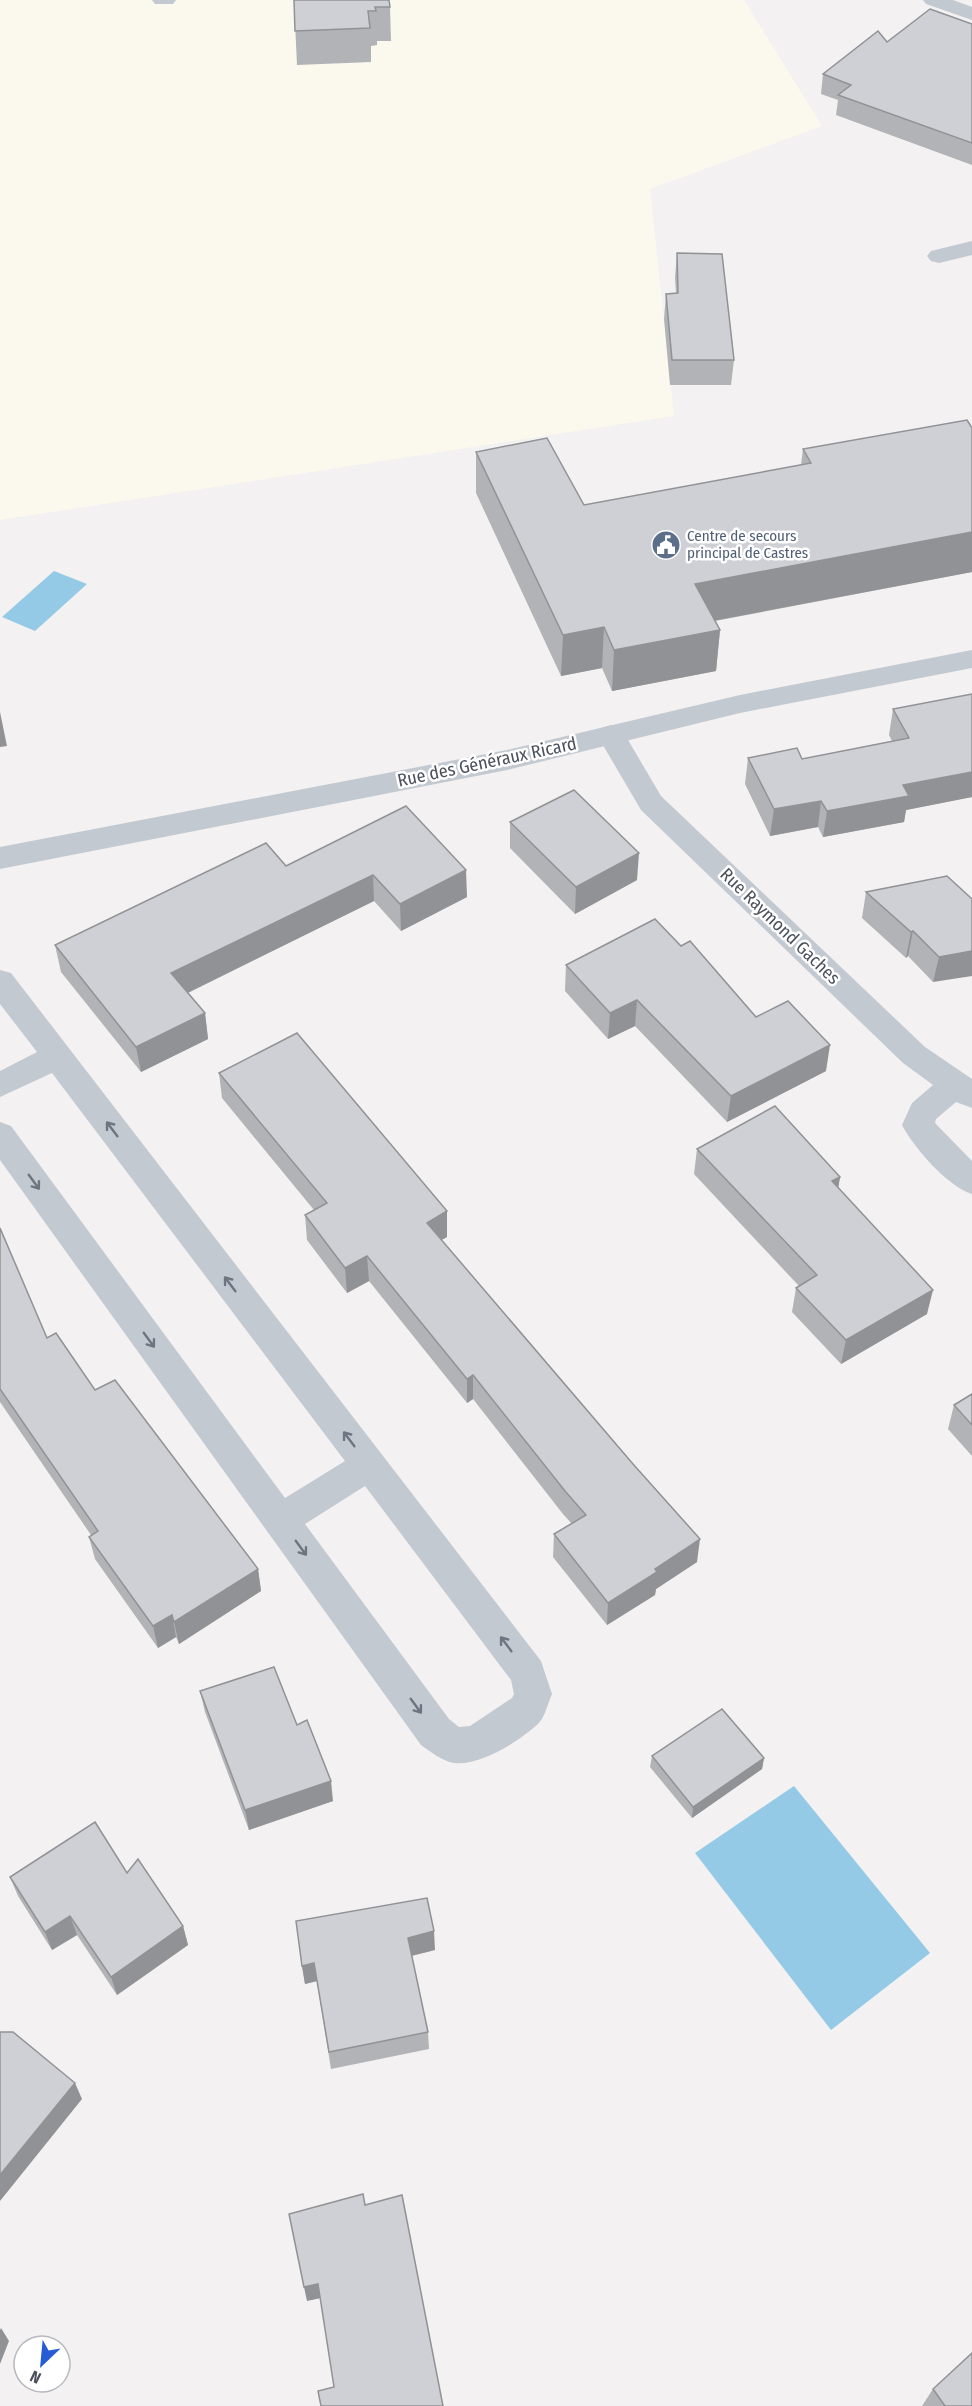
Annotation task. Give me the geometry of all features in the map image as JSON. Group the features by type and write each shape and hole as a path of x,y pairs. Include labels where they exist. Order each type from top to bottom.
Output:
{"street":[{"path":"933,0 972,14"},
{"path":"939,256 972,248"},
{"name":"Rue des Généraux Ricard","path":"0,858 507,760 740,705 972,659"},
{"name":"Rue Raymond Gaches","path":"611,735 651,803 914,1055 963,1090"},
{"path":"0,981 528,1673 533,1694 526,1710 476,1744 453,1745 435,1732 0,1135"},
{"path":"0,1085 56,1057"},
{"path":"963,1090 923,1112 918,1125 930,1142 972,1181"},
{"path":"280,1520 369,1466"}],"shaded area":[{"path":"0,0 744,0 822,126 650,189 674,416 0,520"}],"water":[{"path":"54,571 87,584 35,631 2,617"},
{"path":"794,1786 930,1953 831,2030 695,1853"}],"building":[{"path":"294,0 389,0 390,7 375,7 376,11 368,11 370,28 295,31"},
{"path":"930,9 972,24 972,143 838,95 851,85 823,74 878,31 887,42"},
{"path":"677,253 722,254 734,360 672,360 666,294 678,293"},
{"path":"967,420 972,428 972,532 695,584 720,630 614,650 604,627 563,635 476,452 547,438 584,505 811,463 803,449"},
{"path":"972,694 972,772 903,785 909,796 827,811 821,801 774,809 748,758 797,748 802,759 909,738 893,709"},
{"path":"574,790 639,853 576,887 510,822"},
{"path":"406,806 466,870 400,904 373,875 171,973 205,1013 136,1047 55,945 266,843 286,866"},
{"path":"947,876 972,899 972,951 939,957 913,931 911,932 866,892"},
{"path":"655,919 681,946 690,941 756,1017 788,1001 830,1045 731,1096 637,1000 610,1013 566,965"},
{"path":"297,1033 447,1211 427,1223 700,1539 655,1569 657,1572 608,1603 554,1534 586,1515 473,1375 467,1379 367,1256 345,1268 305,1215 327,1203 219,1073"},
{"path":"775,1106 840,1177 832,1181 933,1290 846,1340 796,1288 817,1275 697,1149"},
{"path":"0,1228 47,1338 56,1333 95,1390 115,1380 258,1569 174,1622 172,1615 153,1626 89,1537 98,1531 0,1389"},
{"path":"972,1394 972,1425 954,1405"},
{"path":"274,1667 297,1725 307,1720 331,1781 245,1810 200,1691"},
{"path":"722,1709 764,1758 693,1807 652,1756"},
{"path":"95,1822 127,1873 138,1859 183,1926 111,1977 70,1916 45,1932 10,1877"},
{"path":"427,1898 434,1931 408,1938 428,2032 329,2052 314,1963 302,1966 296,1921"},
{"path":"0,2032 13,2032 75,2083 0,2175"},
{"path":"363,2194 365,2205 402,2195 443,2406 321,2406 318,2391 334,2387 318,2284 304,2287 289,2214"},
{"path":"972,2353 972,2406 945,2406 933,2389"}],"place":[{"name":"Centre de secours principal de Castres","path":"666,545"}]}
